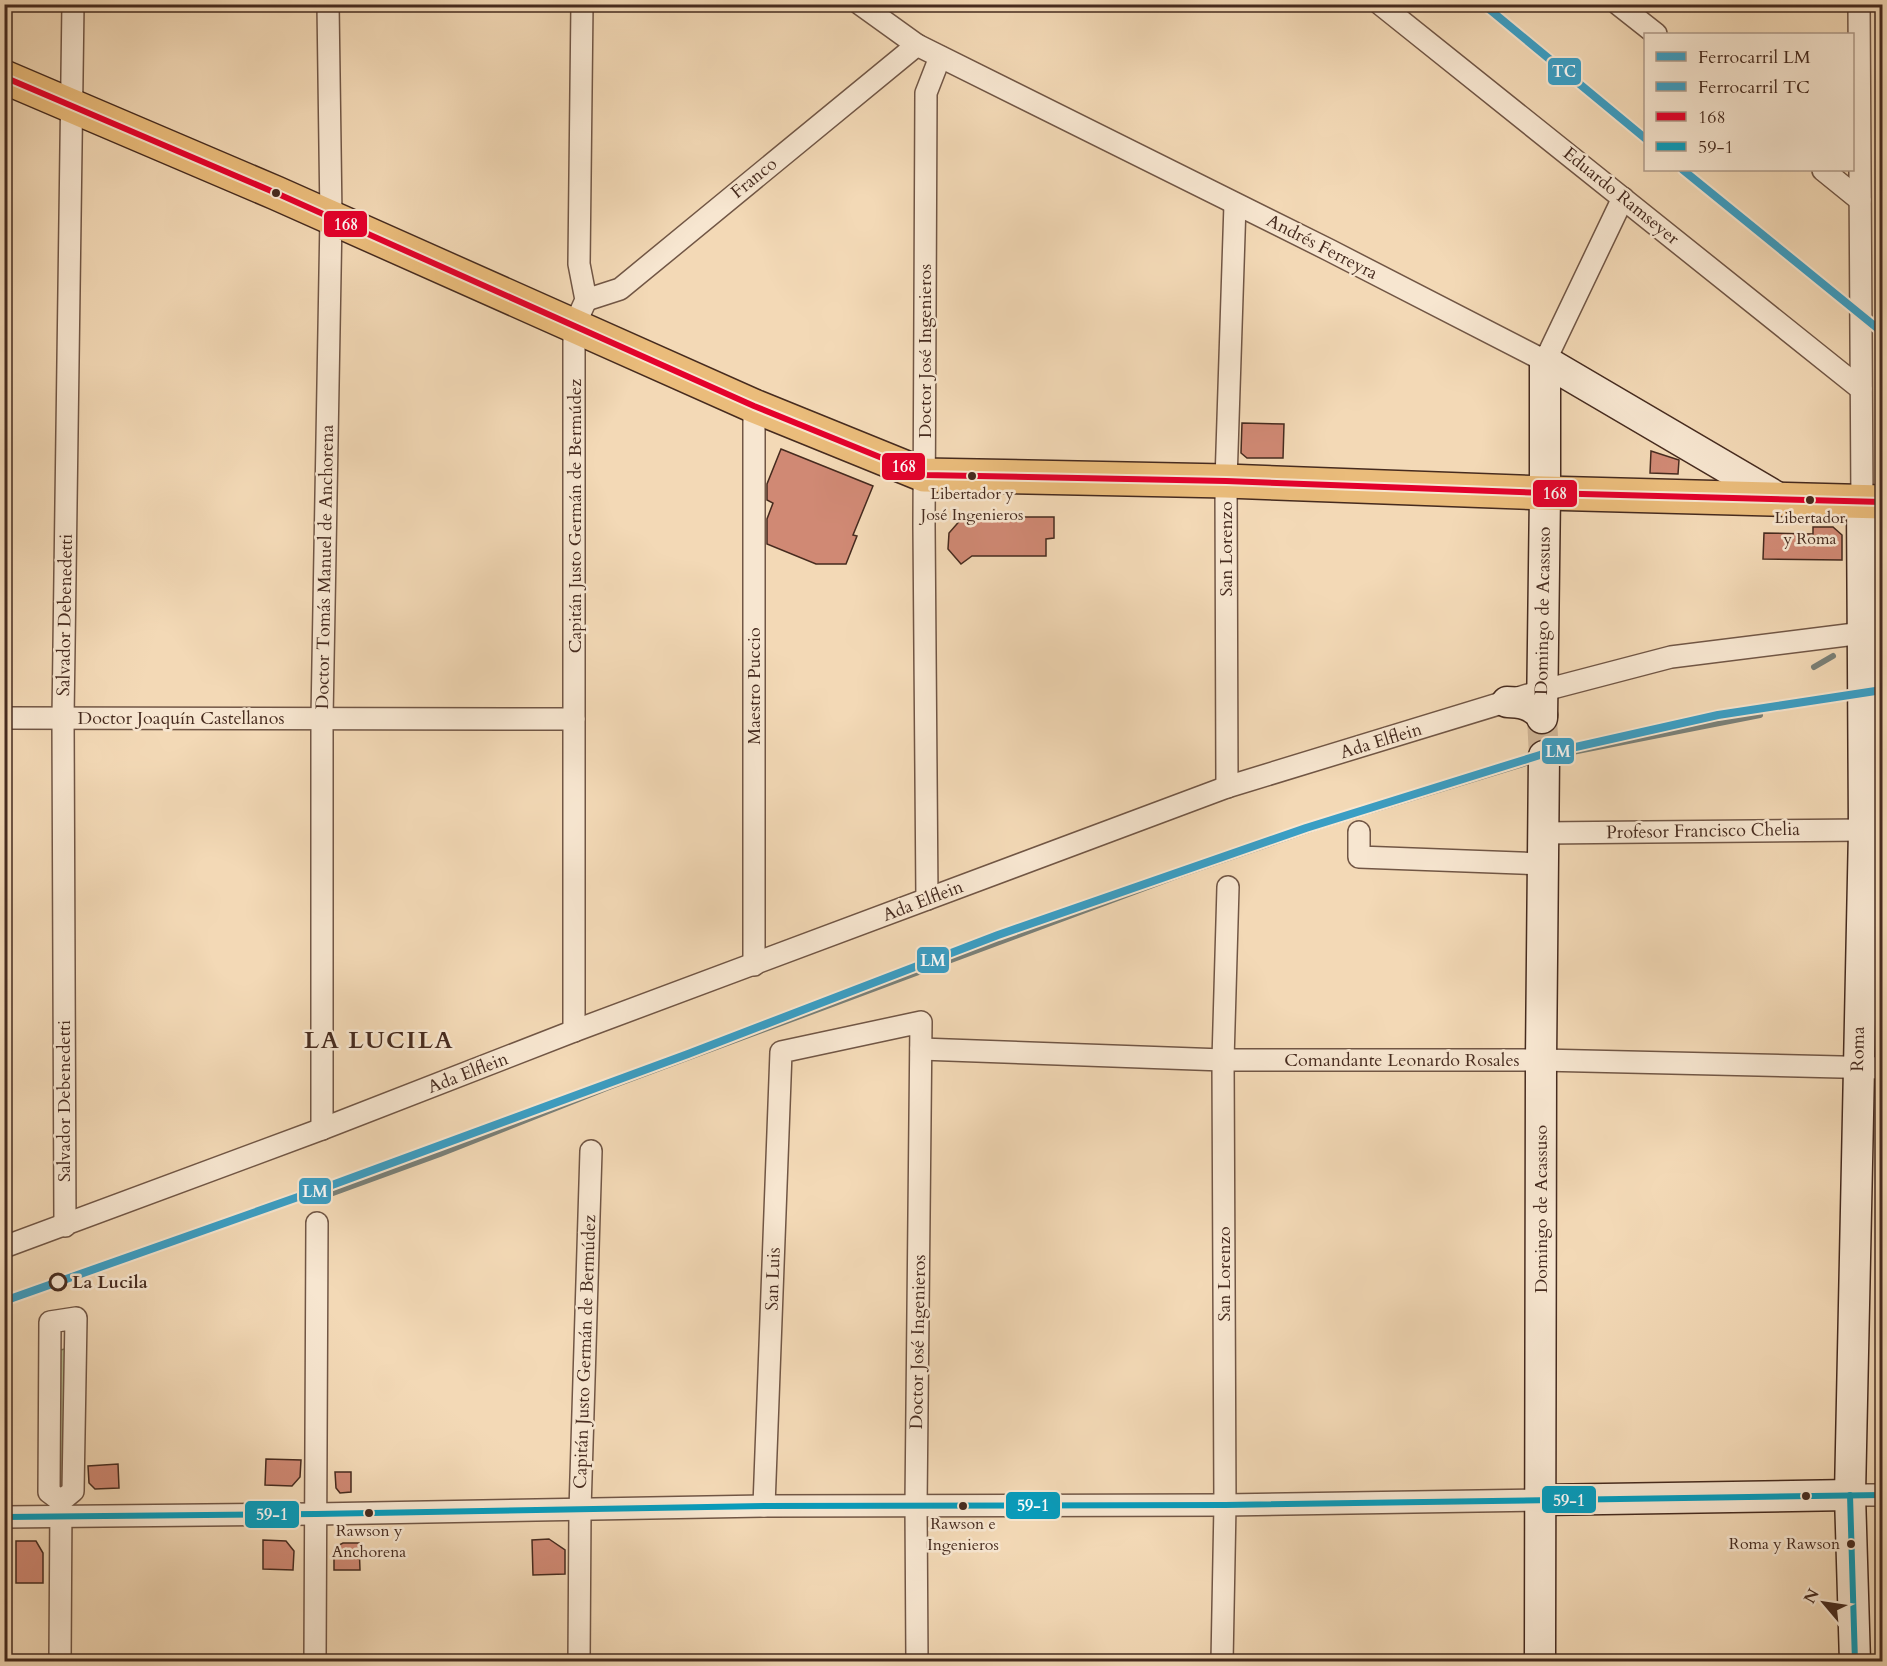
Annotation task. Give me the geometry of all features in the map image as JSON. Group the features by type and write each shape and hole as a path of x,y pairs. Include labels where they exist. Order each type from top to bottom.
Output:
{"main road":[{"path":"4,77 332,218 580,313 754,406 924,475 1226,481 1545,493 1872,501"}],"street":[{"name":"Salvador Debenedetti","path":"65,1226 63,718 73,4"},
{"name":"Doctor Tomás Manuel de Anchorena","path":"322,1129 322,718 332,218 327,4"},
{"name":"Capitán Justo Germán de Bermúdez","path":"574,1031 574,719 582,4"},
{"name":"Andrés Ferreyra","path":"860,4 916,45 1329,250 1545,361 1780,499"},
{"name":"Eduardo Ramseyer","path":"1380,4 1861,389"},
{"path":"1618,4 1655,33"},
{"name":"Roma","path":"1855,1662 1850,1495 1870,1068 1864,830 1863,633 1872,501 1861,389 1859,4"},
{"name":"Franco","path":"580,313 620,289 916,45"},
{"name":"Doctor José Ingenieros","path":"927,899 924,475 926,93 940,57"},
{"path":"1824,171 1860,200"},
{"name":"Domingo de Acassuso","path":"1547,702 1545,361 1623,198"},
{"name":"San Lorenzo","path":"1227,787 1226,481 1235,204"},
{"name":"Maestro Puccio","path":"754,406 754,965"},
{"path":"1508,702 1529,705 1547,702 1671,657 1863,633"},
{"name":"Ada Elflein","path":"4,1247 65,1226 574,1031 1227,787 1508,702"},
{"name":"Doctor Joaquín Castellanos","path":"4,718 574,719"},
{"name":"Domingo de Acassuso","path":"1540,1662 1544,756"},
{"name":"Profesor Francisco Chelia","path":"1543,833 1864,830"},
{"path":"1359,832 1359,857 1543,864"},
{"name":"San Lorenzo","path":"1222,1662 1225,1505 1223,1060 1228,887"},
{"name":"Doctor José Ingenieros","path":"781,1052 921,1022 916,1505 917,1662"},
{"name":"Comandante Leonardo Rosales","path":"921,1049 1223,1060 1542,1060 1870,1068"},
{"name":"San Luis","path":"764,1506 781,1052"},
{"name":"Capitán Justo Germán de Bermúdez","path":"579,1662 580,1510 591,1151"},
{"path":"315,1662 317,1223"},
{"path":"60,1662 61,1509 73,1491 76,1318 50,1322 49,1492 61,1509"},
{"path":"4,1517 61,1509 316,1514 764,1506 1225,1505 1882,1495"}],"green space":[{"path":"68,1348 67,1493 55,1494 57,1351"}],"building":[{"path":"1242,423 1284,424 1283,458 1247,458 1241,453"},
{"path":"781,449 873,486 853,535 857,536 846,564 816,564 767,544 767,519 773,503 767,500 767,484"},
{"path":"1651,451 1679,460 1678,474 1650,473"},
{"path":"963,517 1054,517 1054,538 1046,539 1046,556 972,556 961,564 948,549 949,533"},
{"path":"1813,527 1833,527 1842,535 1842,560 1763,559 1764,533 1813,534"},
{"path":"266,1459 301,1460 300,1477 292,1486 265,1485"},
{"path":"118,1464 119,1488 95,1489 89,1483 88,1466"},
{"path":"335,1472 351,1472 351,1492 340,1493 336,1488"},
{"path":"549,1539 565,1550 565,1574 533,1575 532,1540"},
{"path":"263,1540 286,1541 294,1551 293,1570 263,1569"},
{"path":"16,1541 36,1541 43,1553 43,1583 16,1583"},
{"path":"343,1543 359,1543 360,1570 334,1570 334,1552 337,1546"}],"waterway":[{"path":"1875,650 1882,650"},
{"path":"1814,667 1833,656"},
{"path":"1552,756 1760,715"},
{"path":"333,1193 440,1154 609,1087 1177,876 1315,828 1536,760"}],"tunnel":[{"path":"1542,718 1544,756"}],"rail line":[{"name":"TC","path":"1483,4 1644,137"},
{"name":"TC","path":"1684,171 1882,332"},
{"name":"LM","path":"4,1301 332,1185 688,1054 998,935 1306,828 1540,755 1718,715 1882,690"}],"transit line":[{"name":"168","path":"4,77 276,193 754,406 924,475 1226,481 1882,502"},
{"name":"59-1","path":"1850,1495 1855,1662"},
{"name":"59-1","path":"4,1517 764,1506 1225,1505 1882,1495"}],"place":[{"name":"Libertador y José Ingenieros","path":"972,476"},
{"name":"Libertador y Roma","path":"1810,500"},
{"name":"La Lucila","path":"58,1282"},
{"name":"Rawson e Ingenieros","path":"963,1506"},
{"name":"Rawson y Anchorena","path":"369,1513"},
{"name":"Roma y Rawson","path":"1851,1544"}],"district":[{"name":"LA LUCILA","path":"379,1040"}]}
